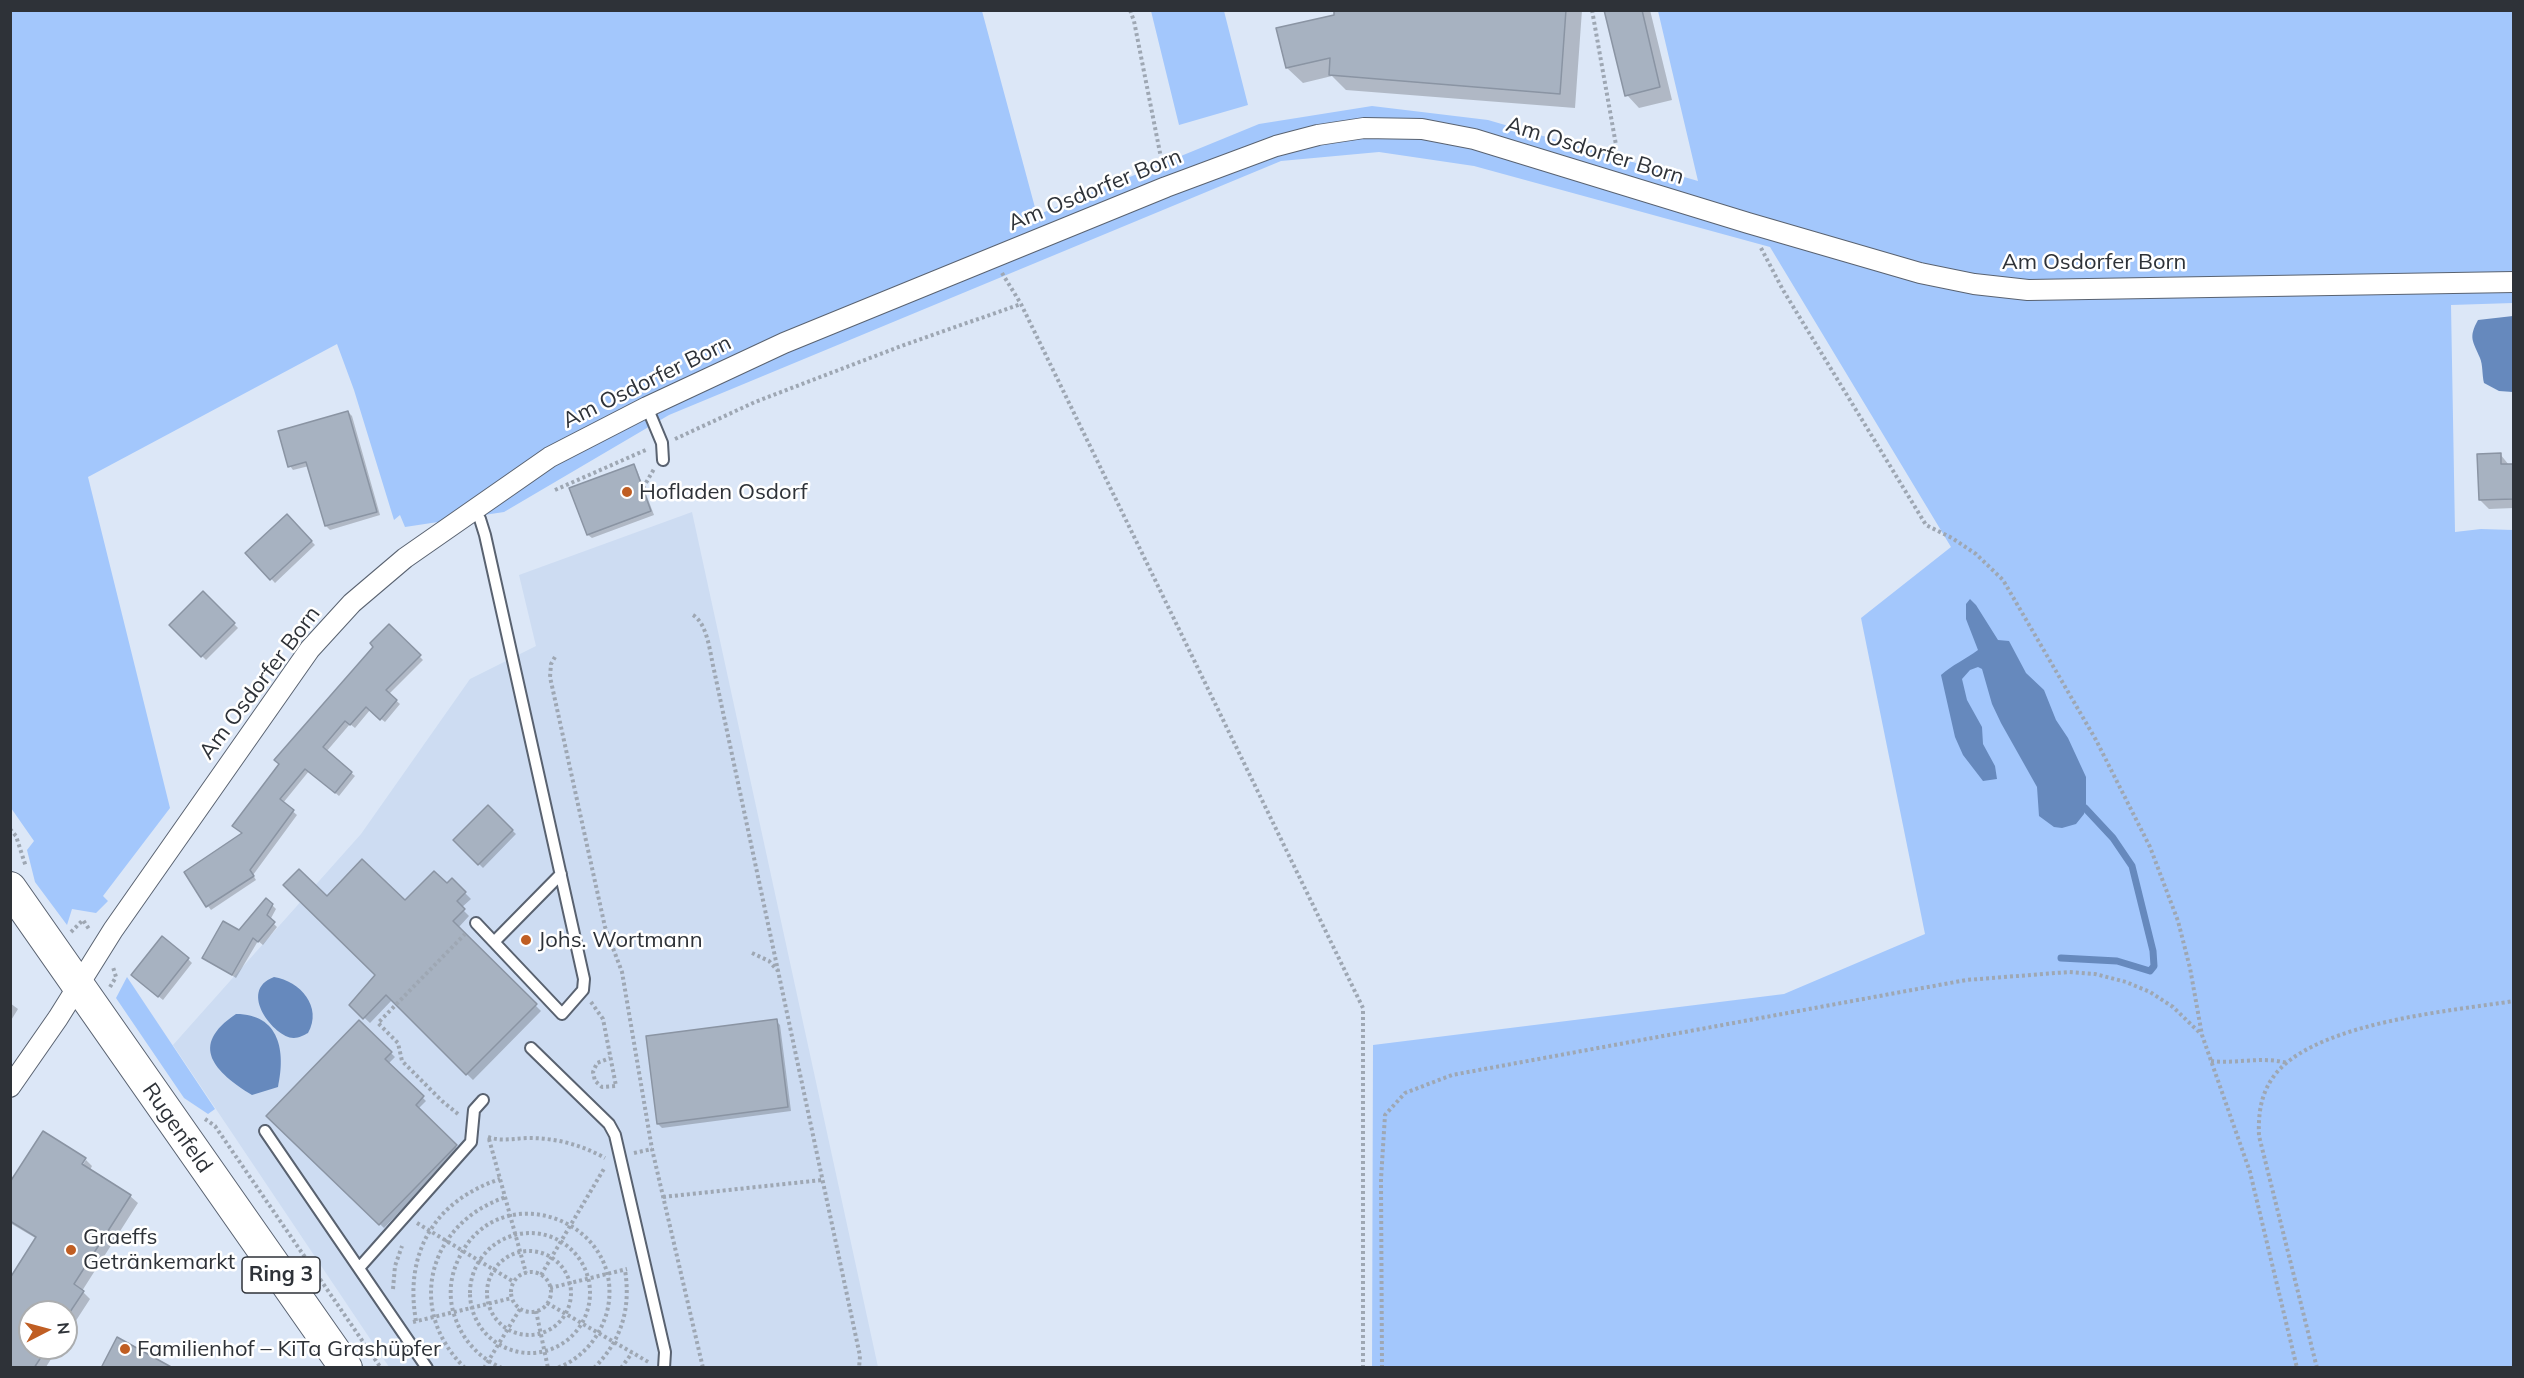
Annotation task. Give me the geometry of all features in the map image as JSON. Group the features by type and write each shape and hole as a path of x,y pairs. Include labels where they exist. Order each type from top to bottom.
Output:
{"main road":[{"name":"Rugenfeld","path":"10,888 93,989 346,1368"}],"street":[{"name":"Am Osdorfer Born","path":"10,1087 93,989 113,930 310,649 352,603 405,558 550,457 646,407 784,343 1167,187 1276,146 1318,135 1364,128 1422,129 1474,139 1920,273 1974,284 2028,290 2514,282"}],"lane":[{"path":"646,407 662,443 663,460"},
{"path":"472,510 480,519 485,535 584,979 583,990 562,1014 476,923"},
{"path":"494,942 561,874"},
{"path":"531,1048 609,1124 615,1135 665,1352 664,1368"},
{"path":"359,1268 471,1142 474,1110 483,1100"},
{"path":"265,1131 427,1368"}],"path":[{"path":"1130,10 1167,187"},
{"path":"1592,10 1616,144 1606,180"},
{"path":"1748,223 1783,290 1926,525 1952,538 1996,572 2096,740 2150,847 2178,921 2190,968 2202,1035 2250,1172 2298,1368"},
{"path":"993,257 1021,304 1363,1008 1364,1368"},
{"path":"555,490 683,436 754,402 904,345 1021,304"},
{"path":"693,615 699,618 704,628 714,670 860,1356 859,1368"},
{"path":"555,657 551,663 550,677 606,927 622,972 652,1149 703,1368"},
{"path":"69,935 83,920 90,930"},
{"path":"476,923 378,1023 398,1043 402,1060 442,1101 489,1138 501,1141 523,1138 554,1139 583,1147 609,1160 541,1275"},
{"path":"752,953 769,961 778,972"},
{"path":"93,989 116,977 111,959"},
{"path":"1382,1368 1382,1179 1385,1115 1405,1093 1452,1075 1954,982 2069,972 2095,974 2126,982 2150,992 2173,1007 2202,1035"},
{"path":"583,990 603,1019 616,1086 602,1087 595,1081 593,1072 597,1063 610,1058"},
{"path":"2318,1368 2259,1136 2258,1112 2265,1092 2278,1071 2323,1041 2422,1015 2514,1001"},
{"path":"2211,1061 2232,1064 2274,1059 2288,1064"},
{"path":"489,1138 526,1273"},
{"path":"416,1321 412,1284 420,1248 429,1232 446,1210 467,1193 500,1179"},
{"path":"663,1197 822,1180"},
{"path":"465,1368 446,1345 434,1317 431,1301 433,1270 446,1242 465,1218 491,1202 506,1197"},
{"path":"502,1368 488,1361 466,1340 453,1312 451,1281 462,1252 488,1225 510,1216 542,1215 571,1225 594,1246 607,1274 608,1305 598,1333 582,1353 557,1368"},
{"path":"413,1228 417,1223 514,1282"},
{"path":"539,1233 561,1241 579,1257 589,1278 590,1302 582,1323 566,1341 544,1352 521,1353 498,1345 481,1329 471,1308 470,1284 478,1261 494,1244 515,1234 539,1233"},
{"path":"403,1243 394,1278 394,1302 398,1325 512,1298"},
{"path":"537,1251 552,1257 560,1264 570,1283 571,1293 565,1314 555,1326 540,1333 529,1335 508,1329 493,1314 489,1304 489,1281 494,1270 510,1255 520,1252 537,1251"},
{"path":"550,1288 645,1265"},
{"path":"594,1368 615,1343 626,1315 628,1292 625,1270"},
{"path":"526,1273 541,1275 550,1288 547,1303 536,1311 520,1309 512,1298 514,1282 526,1273"},
{"path":"547,1303 657,1368"},
{"path":"484,1368 520,1309"},
{"path":"536,1311 548,1368"},
{"path":"621,1368 632,1353"}],"shaded area":[{"path":"10,11 982,11 1037,215 1259,124 1372,106 1488,120 1698,181 1658,11 2513,11 2513,303 2451,305 2455,532 2481,529 2513,530 2513,1367 1372,1367 1373,1045 1784,994 1925,934 1861,618 1951,547 1770,247 1474,166 1379,152 1281,161 669,415 504,512 405,527 400,515 394,520 354,390 337,344 88,477 170,808 103,896 108,901 96,913 72,909 67,925 35,882 27,850 34,841 11,808"},
{"path":"1151,11 1224,11 1248,105 1179,125"},
{"path":"2513,316 2513,392 2499,391 2484,383 2481,361 2472,335 2478,320"},
{"name":"Johs. Wortmann","path":"692,512 878,1367 389,1367 173,1045 361,834 470,679 536,646 519,575"},
{"path":"1970,599 1998,640 2009,641 2026,673 2044,690 2056,720 2068,738 2086,777 2084,814 2076,824 2062,828 2054,827 2039,816 2037,787 2001,723 1992,704 1982,669 1978,667 1970,670 1962,679 1967,700 1982,727 1983,744 1995,766 1997,779 1983,781 1963,755 1955,737 1941,675 1978,650 1966,619 1966,604"},
{"path":"127,977 215,1109 208,1114 184,1098 116,998"},
{"path":"274,977 284,979 300,990 311,1005 313,1014 308,1033 296,1038 286,1036 270,1023 263,1013 259,1003 259,993 263,984"},
{"path":"236,1014 262,1020 271,1028 280,1049 278,1087 252,1095 227,1077 212,1058 210,1048 213,1037 221,1026"}],"building":[{"path":"1334,10 1566,10 1560,94 1329,75 1330,58 1286,68 1276,28 1334,15"},
{"path":"1604,10 1642,10 1660,87 1625,96"},
{"path":"348,411 377,512 325,526 306,462 288,467 278,431"},
{"path":"2501,453 2501,464 2514,464 2514,499 2479,500 2477,454"},
{"path":"634,464 651,511 587,535 569,488"},
{"path":"287,514 312,541 270,580 245,553"},
{"path":"203,591 235,623 201,657 169,625"},
{"path":"389,624 421,655 386,690 397,700 380,720 366,707 350,725 345,721 323,747 352,772 335,793 305,769 280,799 294,810 250,870 254,876 206,907 184,872 242,833 232,826 279,764 274,760 373,647 370,643"},
{"path":"488,805 513,830 478,865 453,840"},
{"path":"362,859 405,900 434,871 447,883 452,878 466,892 457,901 465,909 453,921 537,1004 466,1075 386,995 363,1019 349,1005 375,975 283,885 299,869 327,896"},
{"path":"266,898 273,904 267,915 275,922 258,942 253,938 232,975 202,958 223,921 239,930"},
{"path":"162,936 189,958 158,997 131,975"},
{"path":"777,1019 788,1107 657,1124 646,1036"},
{"path":"359,1020 392,1052 385,1059 424,1096 416,1105 457,1145 379,1225 266,1116"},
{"name":"Graeffs Getränkemarkt","path":"43,1131 86,1158 82,1164 131,1195 74,1284 84,1291 78,1300 18,1300 18,1360 39,1360 34,1368 10,1368 10,1278 36,1237 10,1221 10,1182"},
{"name":"Familienhof – KiTa Grashüpfer","path":"117,1337 173,1368 101,1368"}],"waterway":[{"path":"2061,958 2117,961 2150,971 2154,966 2153,951 2132,866 2113,838 2085,808"}],"place":[{"name":"Hofladen Osdorf","path":"627,492"},
{"name":"Johs. Wortmann","path":"526,940"},
{"name":"Graeffs Getränkemarkt","path":"71,1250"},
{"name":"Familienhof – KiTa Grashüpfer","path":"125,1349"}]}
